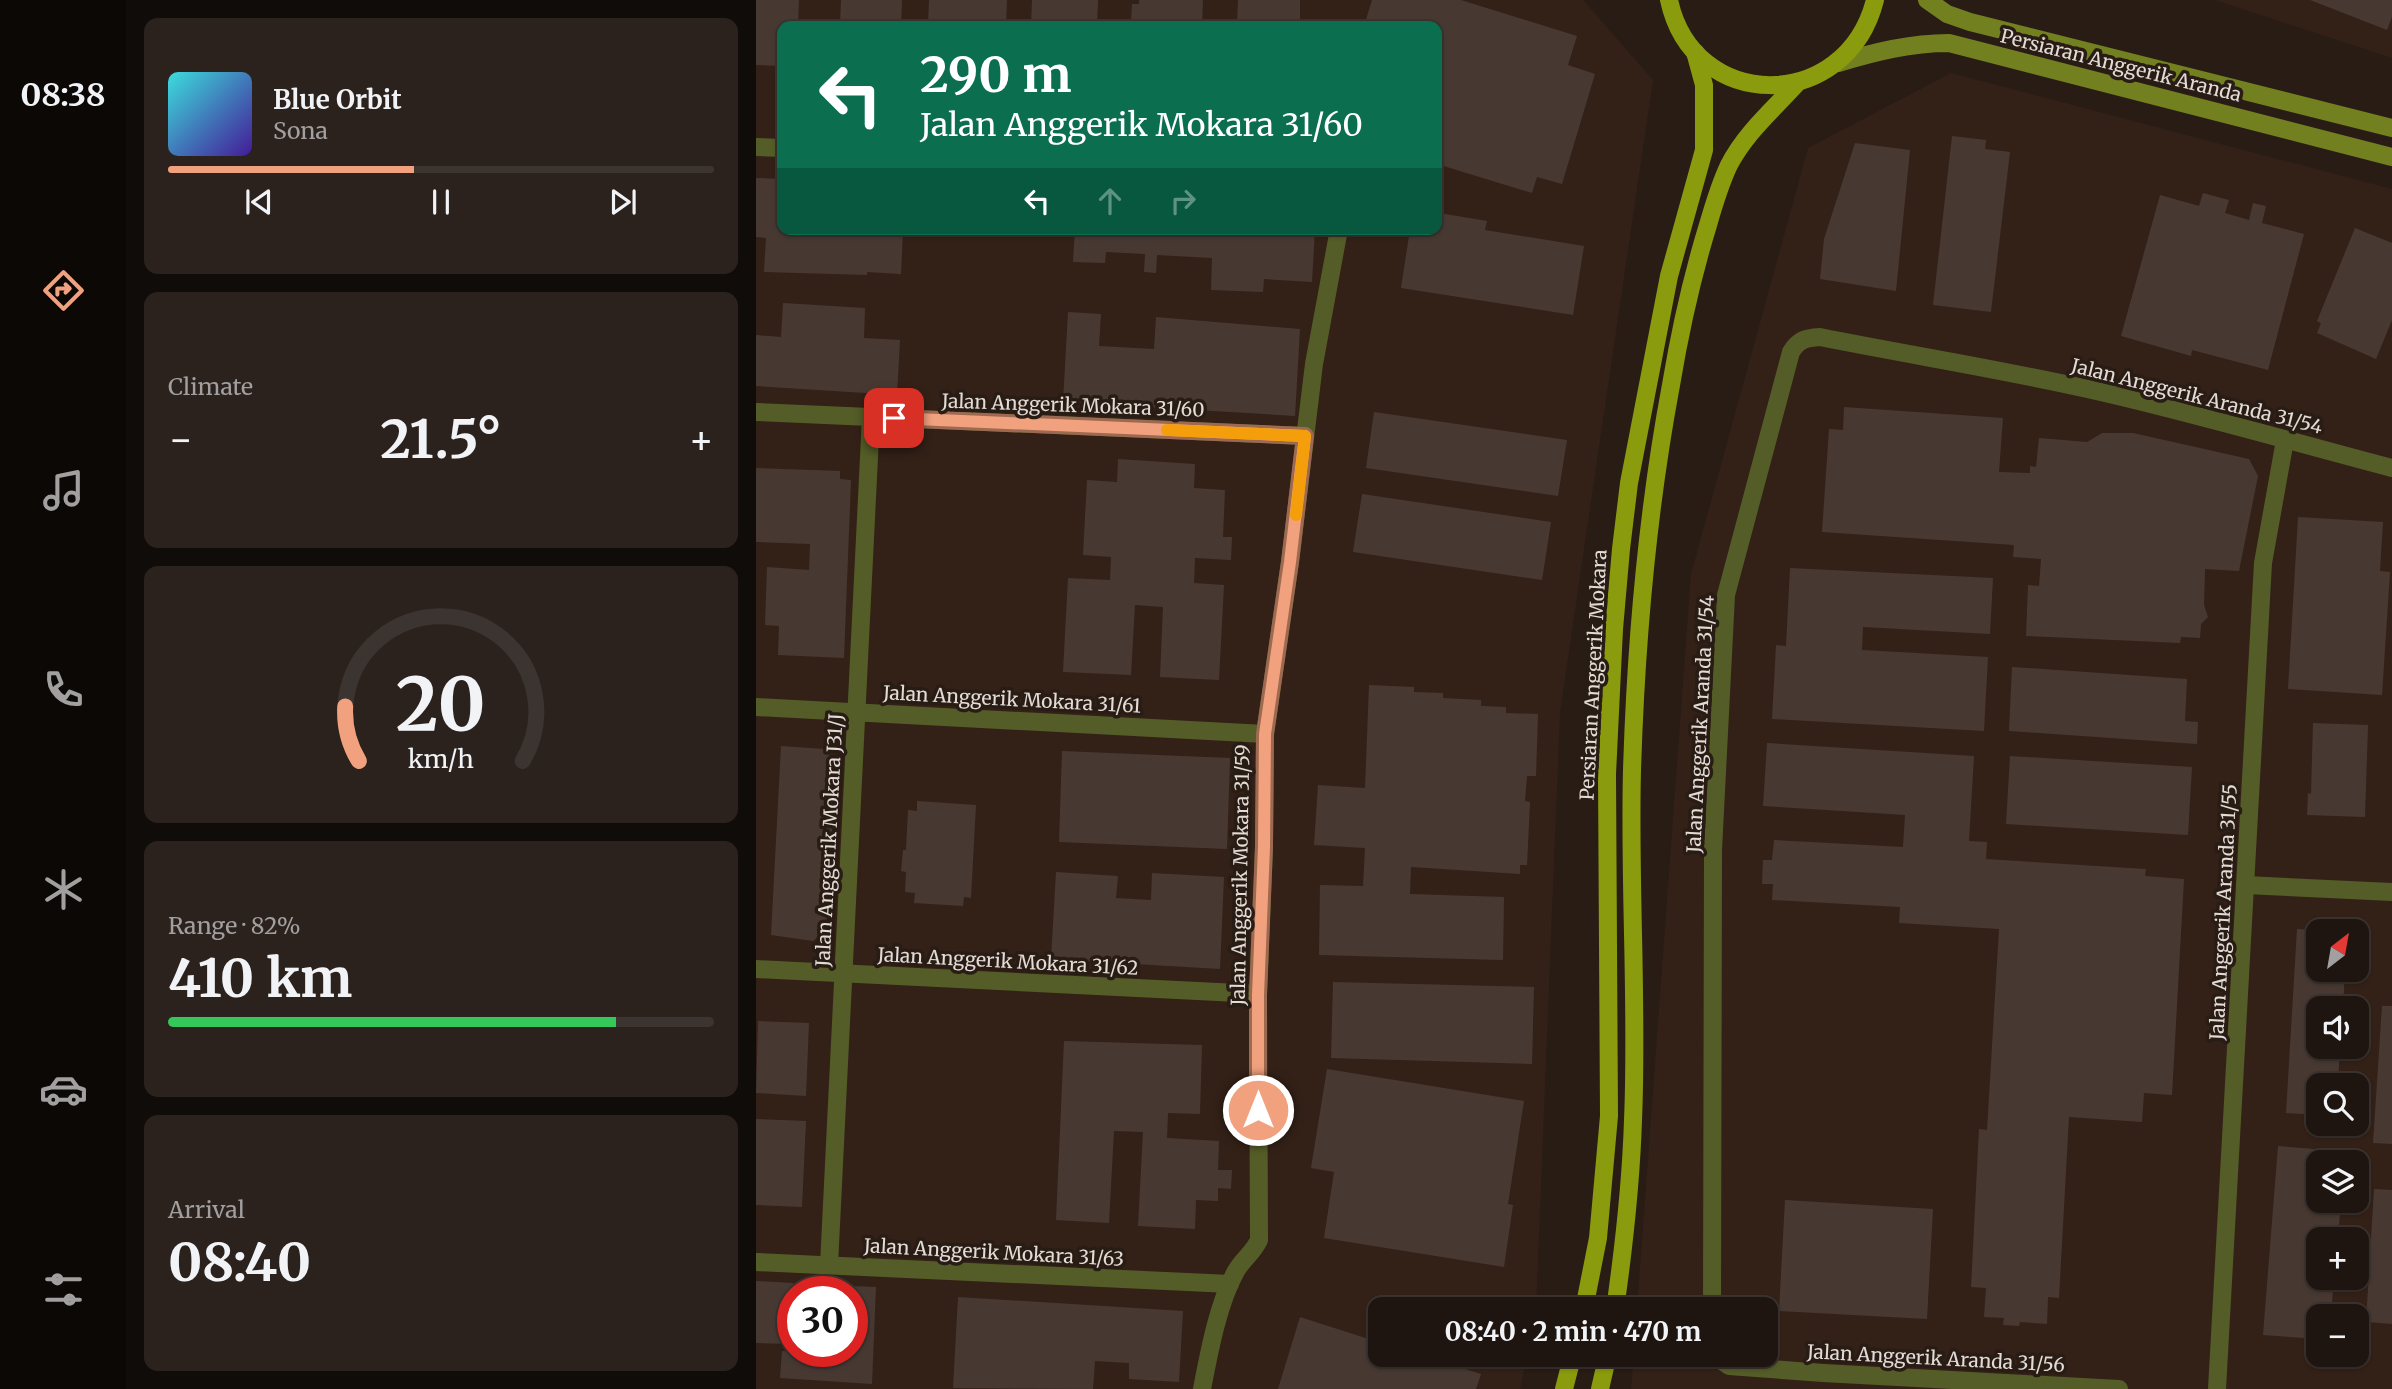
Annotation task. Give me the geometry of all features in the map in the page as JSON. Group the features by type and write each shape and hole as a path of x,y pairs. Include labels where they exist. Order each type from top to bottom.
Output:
{"main road":[{"path":"1667,4 1695,52 1716,70 1742,81 1770,86 1812,78 1838,63 1861,35 1875,0"},
{"name":"Persiaran Anggerik Aranda","path":"1927,0 1947,14 1970,22 2392,128"},
{"name":"Persiaran Anggerik Aranda","path":"1838,63 1890,48 1921,43 1949,43 2392,157"},
{"name":"Persiaran Anggerik Mokara","path":"1586,1297 1601,1214 1609,1116 1607,774 1620,549 1629,483 1669,275 1704,150 1704,85 1695,52"},
{"path":"1617,1297 1628,1210 1634,1118 1632,772 1639,638 1657,457 1697,261 1719,188 1745,141 1761,120 1798,82"},
{"path":"1564,1389 1570,1367"},
{"path":"1600,1389 1605,1367"}],"street":[{"path":"756,147 777,148"},
{"name":"Jalan Anggerik Mokara 31/59","path":"1202,1389 1210,1343 1230,1284 1244,1261 1253,1253 1259,1240 1258,995 1265,734 1290,562 1314,365 1338,235"},
{"name":"Jalan Anggerik Aranda 31/54","path":"1712,1297 1713,850 1726,595 1791,352 1797,343 1805,338 1820,337 1997,370 2118,396 2392,468"},
{"name":"Jalan Anggerik Mokara 31/60","path":"756,412 1305,436"},
{"name":"Jalan Anggerik Mokara J31/J","path":"829,1265 871,417"},
{"name":"Jalan Anggerik Aranda 31/55","path":"2217,1389 2263,564 2284,440"},
{"name":"Jalan Anggerik Mokara 31/61","path":"756,707 1265,734"},
{"path":"2245,884 2392,892"},
{"name":"Jalan Anggerik Mokara 31/62","path":"756,969 1258,995"},
{"name":"Jalan Anggerik Mokara 31/63","path":"756,1262 1230,1284"},
{"name":"Jalan Anggerik Aranda 31/56","path":"1742,1367 2119,1389"}],"shaded area":[{"path":"756,0 1583,0 1653,80 1560,712 1536,1297 1368,1297 1368,1367 1525,1367 1520,1389 756,1389"},
{"path":"2215,0 2392,0 2392,58"},
{"path":"1951,73 2392,189 2392,1389 1631,1389 1633,1367 1778,1367 1778,1297 1638,1297 1691,574 1808,148"}],"building":[{"path":"756,0 799,0 798,21 777,21 777,66 756,65"},
{"path":"841,0 902,0 901,21 840,21"},
{"path":"929,0 1007,0 1006,21 928,21"},
{"path":"1032,0 1098,0 1097,21 1031,21"},
{"path":"1139,0 1203,0 1202,21 1131,21 1132,4 1139,4"},
{"path":"1238,0 1300,0 1300,21 1237,21"},
{"path":"1372,0 1461,0 1577,36 1568,65 1595,74 1562,184 1537,177 1532,193 1442,166 1442,21 1366,21"},
{"path":"2310,0 2392,0 2392,17 2387,30"},
{"path":"1952,136 1986,140 1985,149 2010,152 1991,312 1933,305"},
{"path":"1855,143 1910,150 1896,291 1820,279 1824,239"},
{"path":"756,178 777,179 777,235 903,235 901,274 764,272 766,238 756,237"},
{"path":"2203,193 2229,200 2225,213 2249,220 2253,203 2266,206 2262,223 2304,234 2268,370 2192,350 2191,356 2121,336 2160,195 2199,206"},
{"path":"1442,214 1487,221 1485,230 1584,246 1573,315 1401,288 1409,235 1442,235"},
{"path":"2355,228 2392,243 2392,320 2376,359 2317,333 2321,323 2317,321"},
{"path":"1075,235 1315,235 1312,282 1264,279 1263,292 1211,290 1212,258 1157,255 1156,273 1144,272 1145,254 1106,252 1105,263 1073,262"},
{"path":"783,303 865,308 864,338 900,340 897,395 756,386 756,335 781,337"},
{"path":"1068,312 1101,314 1099,346 1154,349 1156,317 1300,329 1295,416 1063,402"},
{"path":"1844,407 2003,418 1999,472 2030,473 2030,466 2036,467 2039,438 2087,442 2102,433 2133,433 2249,459 2258,476 2239,571 2205,569 2204,605 2208,617 2201,624 2200,638 2181,637 2180,643 2026,636 2028,585 2039,586 2041,559 2013,557 2014,545 1822,532 1829,429 1843,430"},
{"path":"1374,412 1567,440 1558,496 1366,468"},
{"path":"1118,459 1195,464 1194,488 1225,490 1223,537 1232,537 1231,560 1195,558 1194,583 1224,585 1219,680 1160,677 1163,607 1135,605 1131,675 1063,672 1068,578 1110,580 1111,557 1083,555 1087,480 1117,482"},
{"path":"756,468 840,471 840,479 851,480 844,658 778,655 779,626 765,625 767,567 809,570 810,544 756,542"},
{"path":"1362,494 1551,522 1542,580 1353,552"},
{"path":"2298,517 2383,522 2380,571 2390,572 2382,695 2288,689"},
{"path":"1790,568 1993,578 1990,634 1863,627 1862,650 1988,657 1984,731 1772,719 1776,645 1786,646"},
{"path":"2012,667 2187,679 2185,721 2198,722 2197,744 2009,731"},
{"path":"1369,685 1414,687 1414,692 1443,693 1443,698 1481,700 1481,706 1506,707 1506,713 1538,714 1536,776 1527,776 1525,801 1530,802 1527,865 1520,865 1520,874 1411,867 1410,894 1504,897 1503,960 1319,955 1320,885 1363,886 1365,848 1314,845 1318,785 1365,788"},
{"path":"2313,723 2368,725 2365,817 2307,815 2308,793 2311,794"},
{"path":"1767,743 1974,756 1969,841 1987,842 1986,859 2146,869 2145,876 2184,879 2172,1095 2144,1093 2142,1122 2069,1117 2059,1298 2048,1297 2047,1324 2020,1322 2019,1326 2003,1325 2004,1318 1984,1317 1986,1288 1971,1287 1979,1129 1987,1130 1999,929 1899,923 1900,907 1772,900 1773,884 1762,884 1763,860 1772,860 1774,840 1903,847 1905,815 1763,806"},
{"path":"781,746 824,749 836,763 826,930 813,941 771,935"},
{"path":"1062,751 1230,758 1227,849 1059,842"},
{"path":"2010,756 2192,767 2188,835 2006,824"},
{"path":"917,801 976,805 971,898 964,897 963,906 914,903 915,893 905,892 906,872 901,871 903,850 906,850 908,810 917,811"},
{"path":"1056,872 1118,876 1116,898 1151,900 1152,873 1224,877 1220,969 1051,959"},
{"path":"2297,929 2306,929 2306,982 2344,982 2344,996 2306,996 2306,1059 2339,1059 2339,1073 2306,1073 2306,1114 2286,1113"},
{"path":"1333,982 1534,987 1532,1064 1331,1058"},
{"path":"2382,1006 2392,1006 2392,1144 2373,1143"},
{"path":"758,1021 809,1023 806,1096 756,1093"},
{"path":"1064,1041 1202,1045 1200,1114 1168,1113 1167,1138 1219,1141 1218,1170 1232,1170 1231,1189 1218,1188 1218,1201 1196,1200 1195,1229 1138,1226 1143,1132 1114,1131 1109,1223 1056,1220"},
{"path":"1327,1069 1524,1101 1508,1204 1513,1205 1504,1267 1324,1238 1334,1172 1311,1168"},
{"path":"756,1119 806,1121 802,1207 756,1205"},
{"path":"2278,1146 2327,1150 2306,1150 2306,1213 2340,1213 2339,1227 2306,1227 2306,1290 2333,1290 2332,1304 2306,1304 2306,1338 2263,1335"},
{"path":"2374,1189 2392,1190 2392,1324 2369,1322"},
{"path":"1785,1200 1933,1209 1927,1319 1779,1311"},
{"path":"756,1281 777,1282 777,1344 756,1343"},
{"path":"868,1287 876,1287 872,1384 780,1378 781,1367 868,1367"},
{"path":"958,1297 1183,1311 1179,1382 1129,1379 1129,1363 1095,1361 1093,1389 953,1388"},
{"path":"1300,1317 1368,1339 1368,1367 1459,1367 1481,1374 1476,1389 1278,1389"}],"slow traffic":[{"path":"1167,430 1305,436 1296,515"}],"route":[{"path":"894,418 1305,436 1281,631 1265,734 1258,995 1258,1110"}]}
